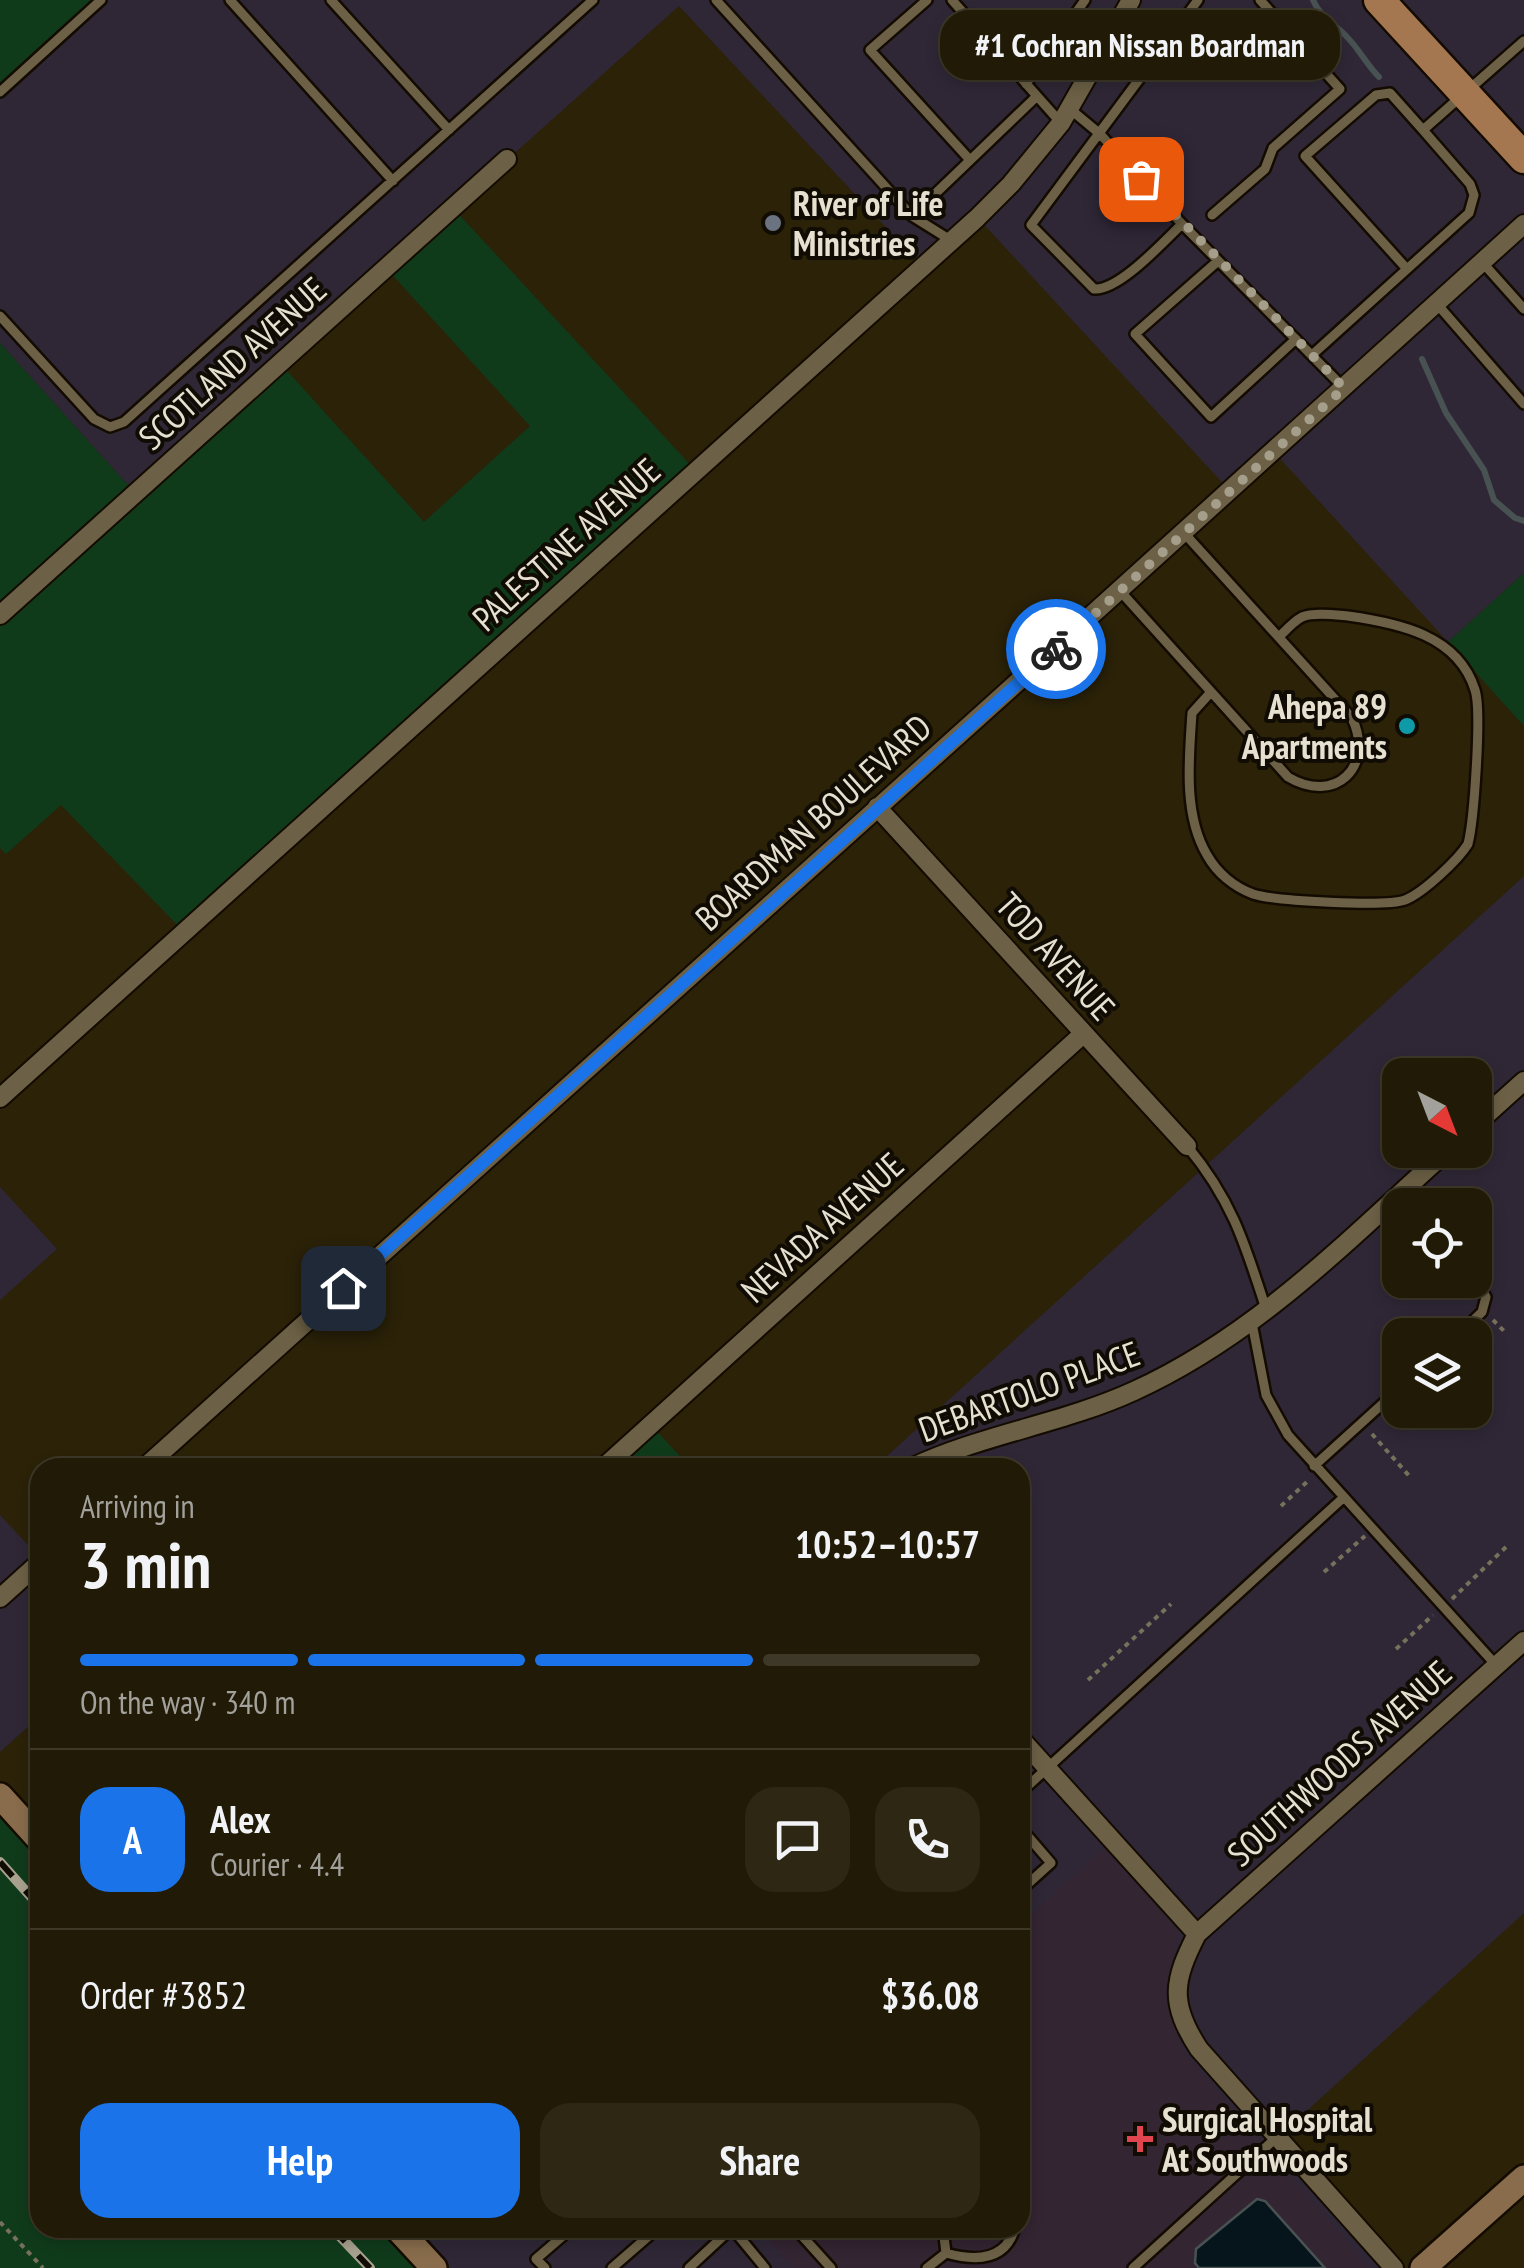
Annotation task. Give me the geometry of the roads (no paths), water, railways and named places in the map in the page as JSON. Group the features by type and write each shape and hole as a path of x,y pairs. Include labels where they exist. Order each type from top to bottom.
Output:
{"main road":[{"path":"1379,0 1524,158"}],"street":[{"name":"PALESTINE AVENUE","path":"0,1098 1011,184 1066,116 1130,0"},
{"name":"SCOTLAND AVENUE","path":"0,615 507,159"},
{"name":"BOARDMAN BOULEVARD","path":"155,1458 1121,592 1524,224"},
{"name":"TOD AVENUE","path":"878,807 1187,1146"},
{"name":"NEVADA AVENUE","path":"614,1458 1082,1034"},
{"path":"1492,1110 1524,1081"},
{"name":"DEBARTOLO PLACE","path":"1415,1188 1432,1168"},
{"name":"DEBARTOLO PLACE","path":"934,1458 966,1444 1097,1406 1188,1365 1259,1318 1382,1218"},
{"path":"0,1598 30,1571"},
{"name":"SOUTHWOODS AVENUE","path":"1197,1934 1524,1640"},
{"path":"1030,1750 1197,1934 1181,1966 1177,2006 1182,2024 1199,2050 1394,2268"},
{"path":"0,1796 30,1829"},
{"path":"1422,2268 1524,2178"},
{"path":"406,2238 434,2268"}],"lane":[{"path":"0,92 100,0"},
{"path":"230,0 392,181"},
{"path":"331,0 448,130"},
{"path":"0,316 94,418 110,426 124,422 593,0"},
{"path":"716,0 912,216 952,240"},
{"path":"927,0 870,50 970,160"},
{"path":"952,0 1037,96 1100,134 1182,224 1344,388"},
{"path":"1026,84 1085,0"},
{"path":"1182,224 1104,290 1094,289 1031,225 1198,0"},
{"path":"1212,215 1265,168 1273,148 1340,88 1260,0"},
{"path":"1423,130 1524,41"},
{"path":"1312,356 1469,213 1474,195 1470,184 1390,93 1376,95 1305,156 1407,269"},
{"path":"912,216 1037,96"},
{"path":"1218,261 1135,334 1211,417 1296,339"},
{"path":"1482,262 1524,309"},
{"path":"1436,304 1524,404"},
{"path":"1121,592 1288,777 1317,789 1346,775 1360,750 1360,734 1352,718 1185,534"},
{"path":"1211,692 1192,712 1191,810 1206,853 1224,877 1258,896 1277,898 1393,903 1412,896 1462,854 1468,844 1478,704 1468,675 1460,662 1431,637 1380,620 1306,616 1278,638"},
{"path":"1187,1146 1215,1183 1241,1230 1259,1318 1266,1395 1288,1435 1496,1665"},
{"path":"1314,1466 1382,1404"},
{"path":"1030,1783 1344,1498"},
{"path":"1030,1838 1051,1863 1030,1882"},
{"path":"1132,2268 1276,2138"},
{"path":"545,2268 536,2259 558,2238"},
{"path":"612,2268 646,2238"},
{"path":"692,2267 722,2238"},
{"path":"740,2238 766,2268"},
{"path":"804,2238 831,2268"},
{"path":"944,2238 946,2254"},
{"path":"927,2268 946,2254 973,2260 994,2254 1011,2238"},
{"path":"1143,2258 1152,2268"}],"waterway":[{"path":"1313,0 1379,77"},
{"path":"1422,359 1446,413 1484,470 1494,500 1524,521"}],"railway":[{"path":"0,1862 30,1896"},
{"path":"342,2238 370,2268"}],"place":[{"name":"#1 Cochran Nissan Boardman","path":"1141,179"},
{"name":"River of Life Ministries","path":"773,223"},
{"name":"Ahepa 89 Apartments","path":"1407,726"},
{"name":"Surgical Hospital At Southwoods","path":"1140,2139"}]}
